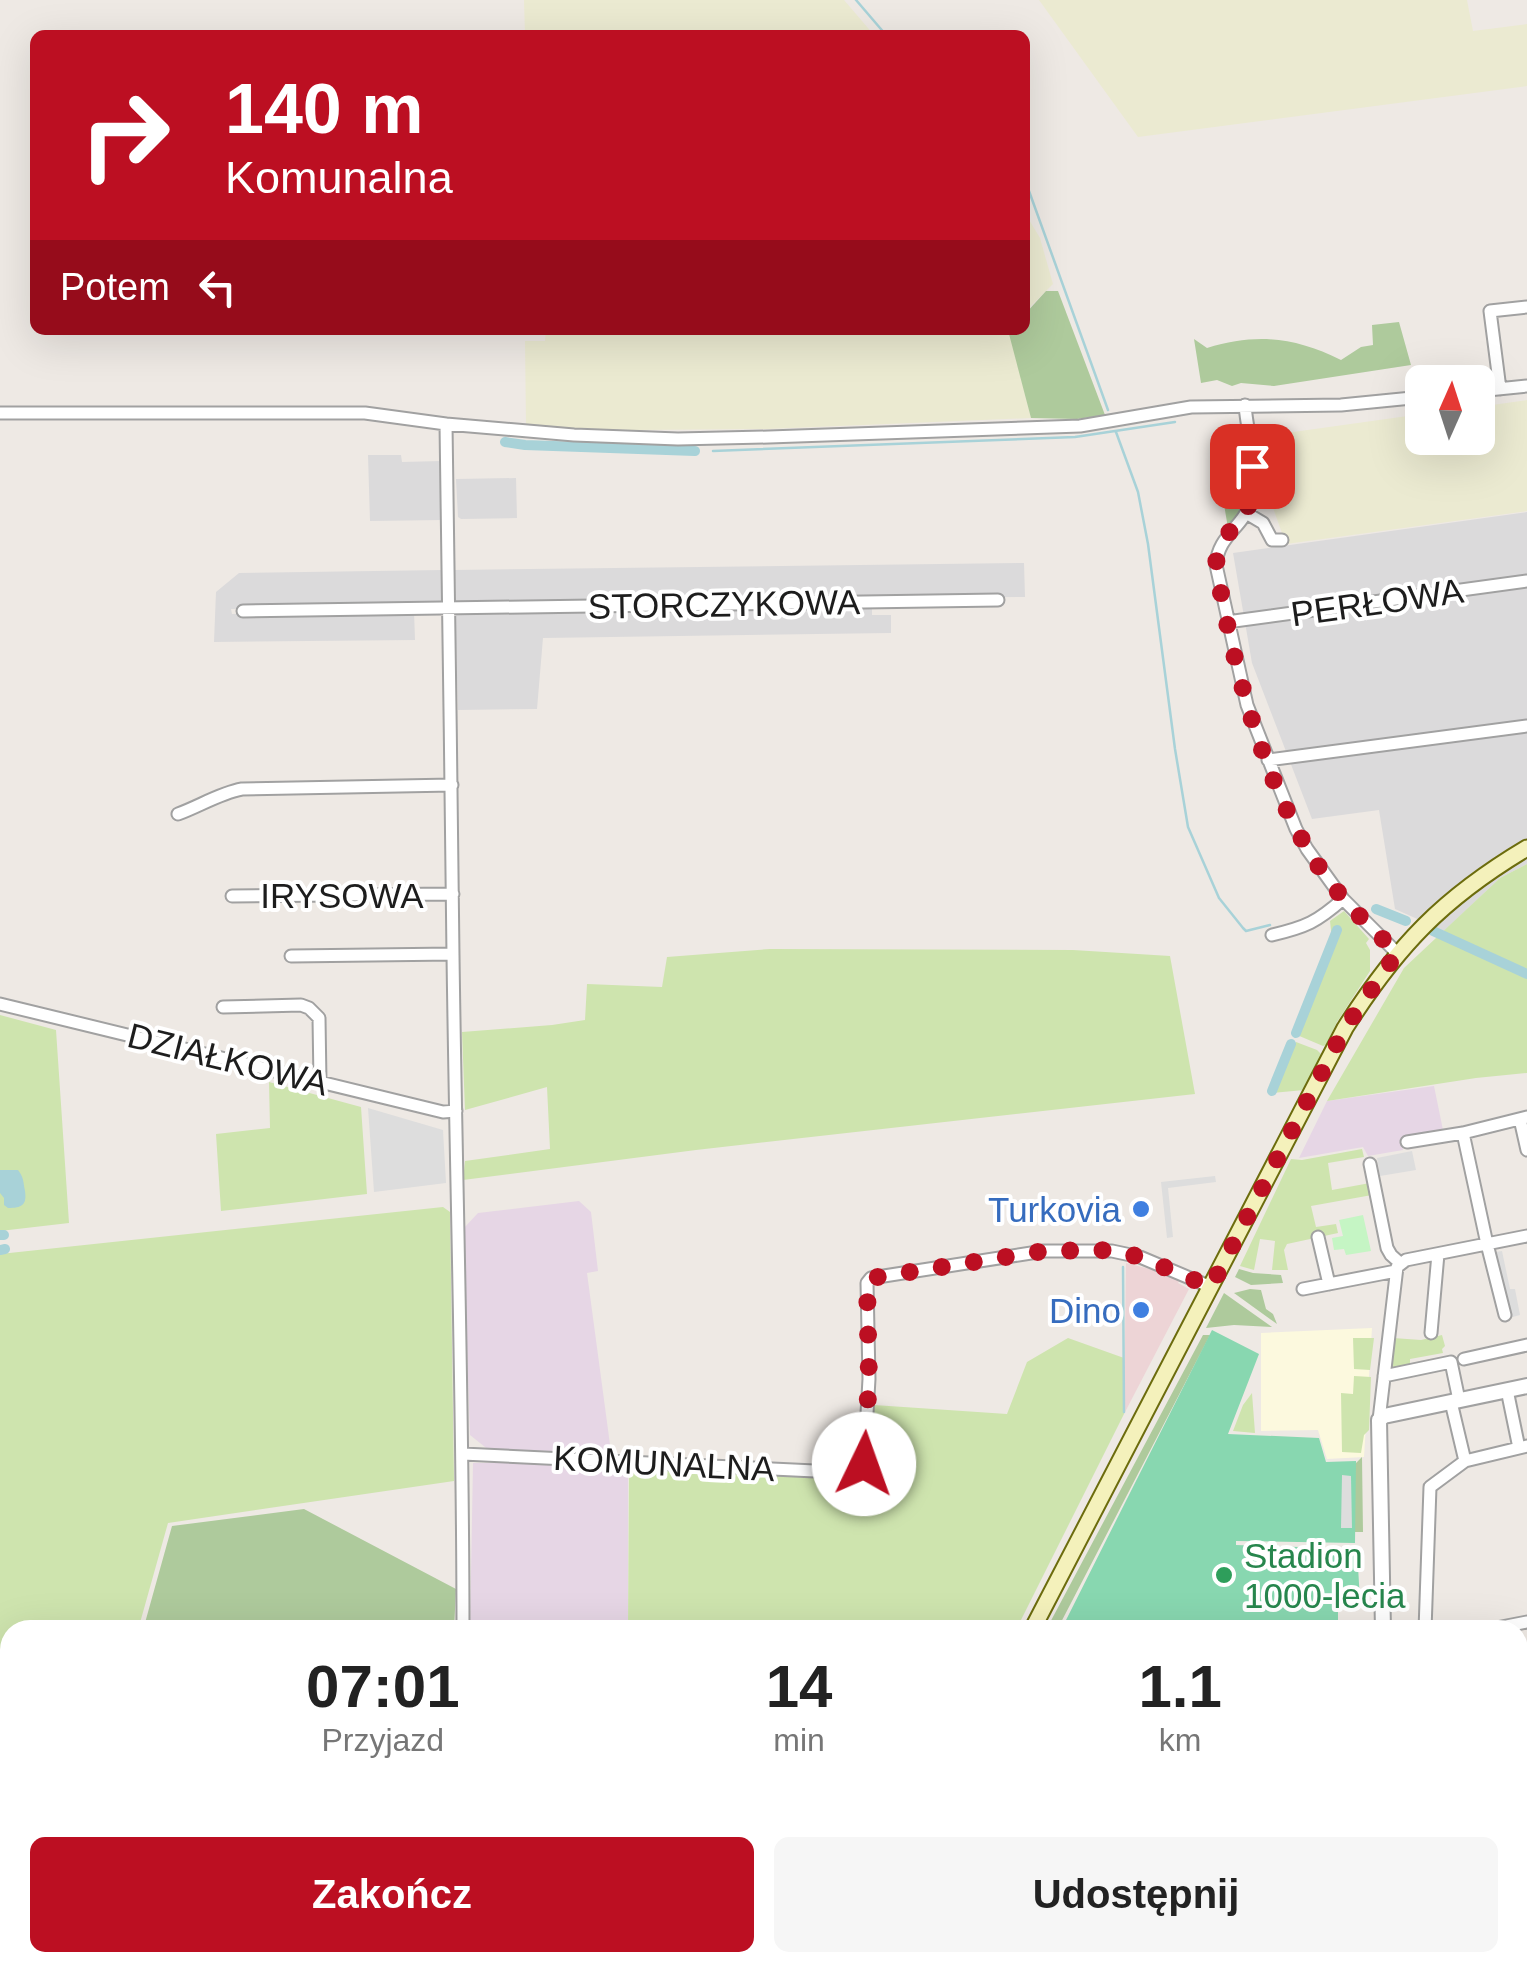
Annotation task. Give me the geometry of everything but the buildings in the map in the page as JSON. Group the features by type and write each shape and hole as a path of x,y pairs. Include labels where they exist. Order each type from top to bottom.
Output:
{"main road":[{"path":"1037,1620 1338,1041 1397,953 1463,890 1527,848"}],"street":[{"path":"1500,389 1490,311 1527,307"},
{"path":"1495,389 1527,386"},
{"path":"0,413 365,414 574,435 736,438 1080,426 1176,410 1405,399"},
{"path":"1244,405 1253,468 1252,498 1246,513 1222,540 1216,570 1247,705 1300,838 1344,899 1397,953"},
{"path":"446,424 463,1620"},
{"path":"1221,472 1253,468"},
{"path":"1246,513 1263,523 1272,540 1282,540"},
{"name":"PERŁOWA","path":"1228,622 1527,581"},
{"name":"STORCZYKOWA","path":"243,610 998,600"},
{"path":"1268,760 1527,726"},
{"path":"178,814 242,789 452,785"},
{"name":"IRYSOWA","path":"232,896 452,894"},
{"path":"1272,935 1314,922 1344,899"},
{"path":"291,956 453,954"},
{"name":"DZIAŁKOWA","path":"0,1004 456,1117"},
{"path":"223,1006 301,1005 315,1012 319,1018 320,1082"},
{"path":"1408,1142 1524,1118 1527,1150"},
{"path":"1464,1132 1505,1315"},
{"path":"1370,1164 1387,1248 1398,1267 1379,1420 1384,1620"},
{"path":"1303,1290 1438,1254 1527,1236"},
{"path":"1318,1237 1329,1284"},
{"name":"KOMUNALNA","path":"463,1454 857,1472 864,1464 869,1379 867,1283 871,1278 1044,1251 1112,1250 1140,1257 1211,1287"},
{"path":"1430,1333 1438,1254"},
{"path":"1464,1359 1527,1345"},
{"path":"1384,1376 1452,1362 1464,1461"},
{"path":"1379,1420 1527,1386"},
{"path":"1425,1620 1430,1487 1464,1461 1523,1447 1507,1390"}],"shaded area":[{"path":"368,455 401,455 402,462 441,461 443,520 370,521"},
{"path":"516,478 517,518 458,517 456,479"},
{"path":"1527,512 1527,864 1500,878 1444,931 1395,909 1379,810 1312,819 1252,663 1233,553"},
{"path":"1024,563 1025,597 456,601 455,570"},
{"path":"443,570 444,606 231,609 232,614 414,611 415,640 214,642 216,592 239,573"},
{"path":"872,606 872,615 891,615 891,633 543,638 537,709 458,710 455,610"},
{"path":"1434,1086 1443,1130 1401,1139 1403,1150 1368,1156 1363,1147 1299,1158 1327,1101"},
{"path":"368,1108 443,1130 446,1183 374,1192"},
{"path":"1412,1151 1416,1170 1380,1176 1377,1158"},
{"path":"1215,1176 1216,1182 1168,1188 1173,1237 1167,1238 1161,1182"},
{"path":"579,1201 591,1212 598,1271 587,1273 611,1452 490,1451 470,1435 463,1229 478,1213"},
{"path":"1502,1251 1520,1315 1509,1318 1495,1252"},
{"path":"1126,1263 1181,1277 1178,1283 1189,1289 1124,1414"},
{"path":"1372,1328 1364,1457 1327,1459 1318,1430 1261,1431 1261,1333"},
{"path":"473,1463 628,1463 628,1620 470,1620"},
{"path":"1342,1475 1351,1476 1352,1528 1341,1528"}],"green space":[{"path":"524,0 844,0 870,30 525,30"},
{"path":"1039,0 1467,0 1473,31 1527,24 1527,86 1138,137"},
{"path":"1030,221 1040,238 1053,284 1031,306"},
{"path":"1046,291 1058,291 1105,415 1031,418 1009,335 1030,335 1030,309"},
{"path":"1399,322 1411,365 1274,386 1232,386 1217,380 1201,383 1194,339 1207,348 1242,340 1291,342 1341,360 1361,347 1373,345 1372,325"},
{"path":"546,335 1010,335 1031,418 767,429 526,427 525,341 545,341"},
{"path":"1527,400 1527,511 1286,544 1273,508 1265,436 1405,416 1405,455 1495,455 1495,405"},
{"path":"1248,472 1243,502 1228,528 1219,475"},
{"path":"1527,864 1527,1073 1327,1101 1404,968 1500,878"},
{"path":"1344,911 1369,939 1366,943 1370,971 1323,1046 1297,1035 1332,939 1330,921"},
{"path":"770,949 1073,950 1170,956 1195,1094 463,1180 465,1161 550,1149 547,1087 465,1110 462,1032 585,1020 587,984 662,987 667,957"},
{"path":"0,1015 56,1030 69,1223 0,1231"},
{"path":"1296,1042 1317,1050 1321,1054 1319,1059 1304,1090 1272,1093"},
{"path":"269,1082 361,1107 367,1194 221,1211 216,1134 270,1128"},
{"path":"1362,1149 1364,1157 1328,1163 1332,1190 1370,1183 1372,1195 1311,1206 1316,1227 1336,1224 1338,1233 1287,1244 1284,1250 1288,1270 1272,1270 1275,1241 1260,1239 1254,1270 1240,1266 1291,1159"},
{"path":"443,1207 450,1212 454,1481 168,1523 141,1620 0,1620 0,1254"},
{"path":"1363,1215 1371,1251 1346,1255 1344,1249 1334,1250 1332,1238 1343,1236 1339,1220"},
{"path":"1239,1269 1281,1275 1283,1283 1251,1285 1235,1277"},
{"path":"1261,1290 1266,1309 1277,1324 1234,1293"},
{"path":"1224,1293 1272,1327 1206,1328"},
{"path":"1212,1330 1259,1354 1228,1434 1319,1438 1326,1462 1356,1461 1355,1543 1236,1541 1236,1545 1357,1549 1360,1601 1338,1602 1338,1620 1066,1620"},
{"path":"1203,1335 1210,1335 1062,1620 1051,1620"},
{"path":"1442,1335 1443,1353 1410,1359 1410,1366 1390,1370 1393,1338 1421,1340"},
{"path":"1068,1338 1124,1358 1124,1414 1021,1620 628,1620 629,1466 866,1476 874,1405 1007,1414 1027,1362"},
{"path":"1353,1338 1374,1338 1370,1370 1354,1369"},
{"path":"1354,1376 1371,1377 1369,1430 1364,1435 1361,1453 1342,1452 1341,1393 1353,1394"},
{"path":"1252,1393 1255,1433 1233,1431 1243,1405"},
{"path":"1362,1457 1363,1532 1352,1532 1351,1468"},
{"path":"304,1509 456,1589 454,1620 146,1620 172,1526"}],"water":[{"path":"0,1170 18,1170 21,1175 25,1196 20,1206 4,1205"}],"waterway":[{"path":"856,0 882,30"},
{"path":"1030,194 1108,410"},
{"path":"713,451 1075,437 1175,422"},
{"path":"1116,432 1138,492 1148,544 1188,827 1219,898 1243,928 1246,931 1270,925"},
{"path":"505,442 695,451"},
{"path":"1376,909 1406,921"},
{"path":"1296,1033 1337,930"},
{"path":"1433,931 1527,974"},
{"path":"1272,1091 1291,1044"},
{"path":"0,1250 5,1249"},
{"path":"1123,1267 1124,1412"}],"place":[{"name":"Turkovia","path":"1141,1209"},
{"name":"Dino","path":"1141,1310"},
{"name":"Stadion 1000-lecia","path":"1224,1575"}],"route":[{"path":"864,1464 869,1379 867,1283 871,1278 1044,1251 1112,1250 1140,1257 1211,1287 1345,1028 1397,953 1344,899 1307,849 1291,819 1247,705 1216,565 1222,540 1239,524 1252,498 1252,466"}]}
